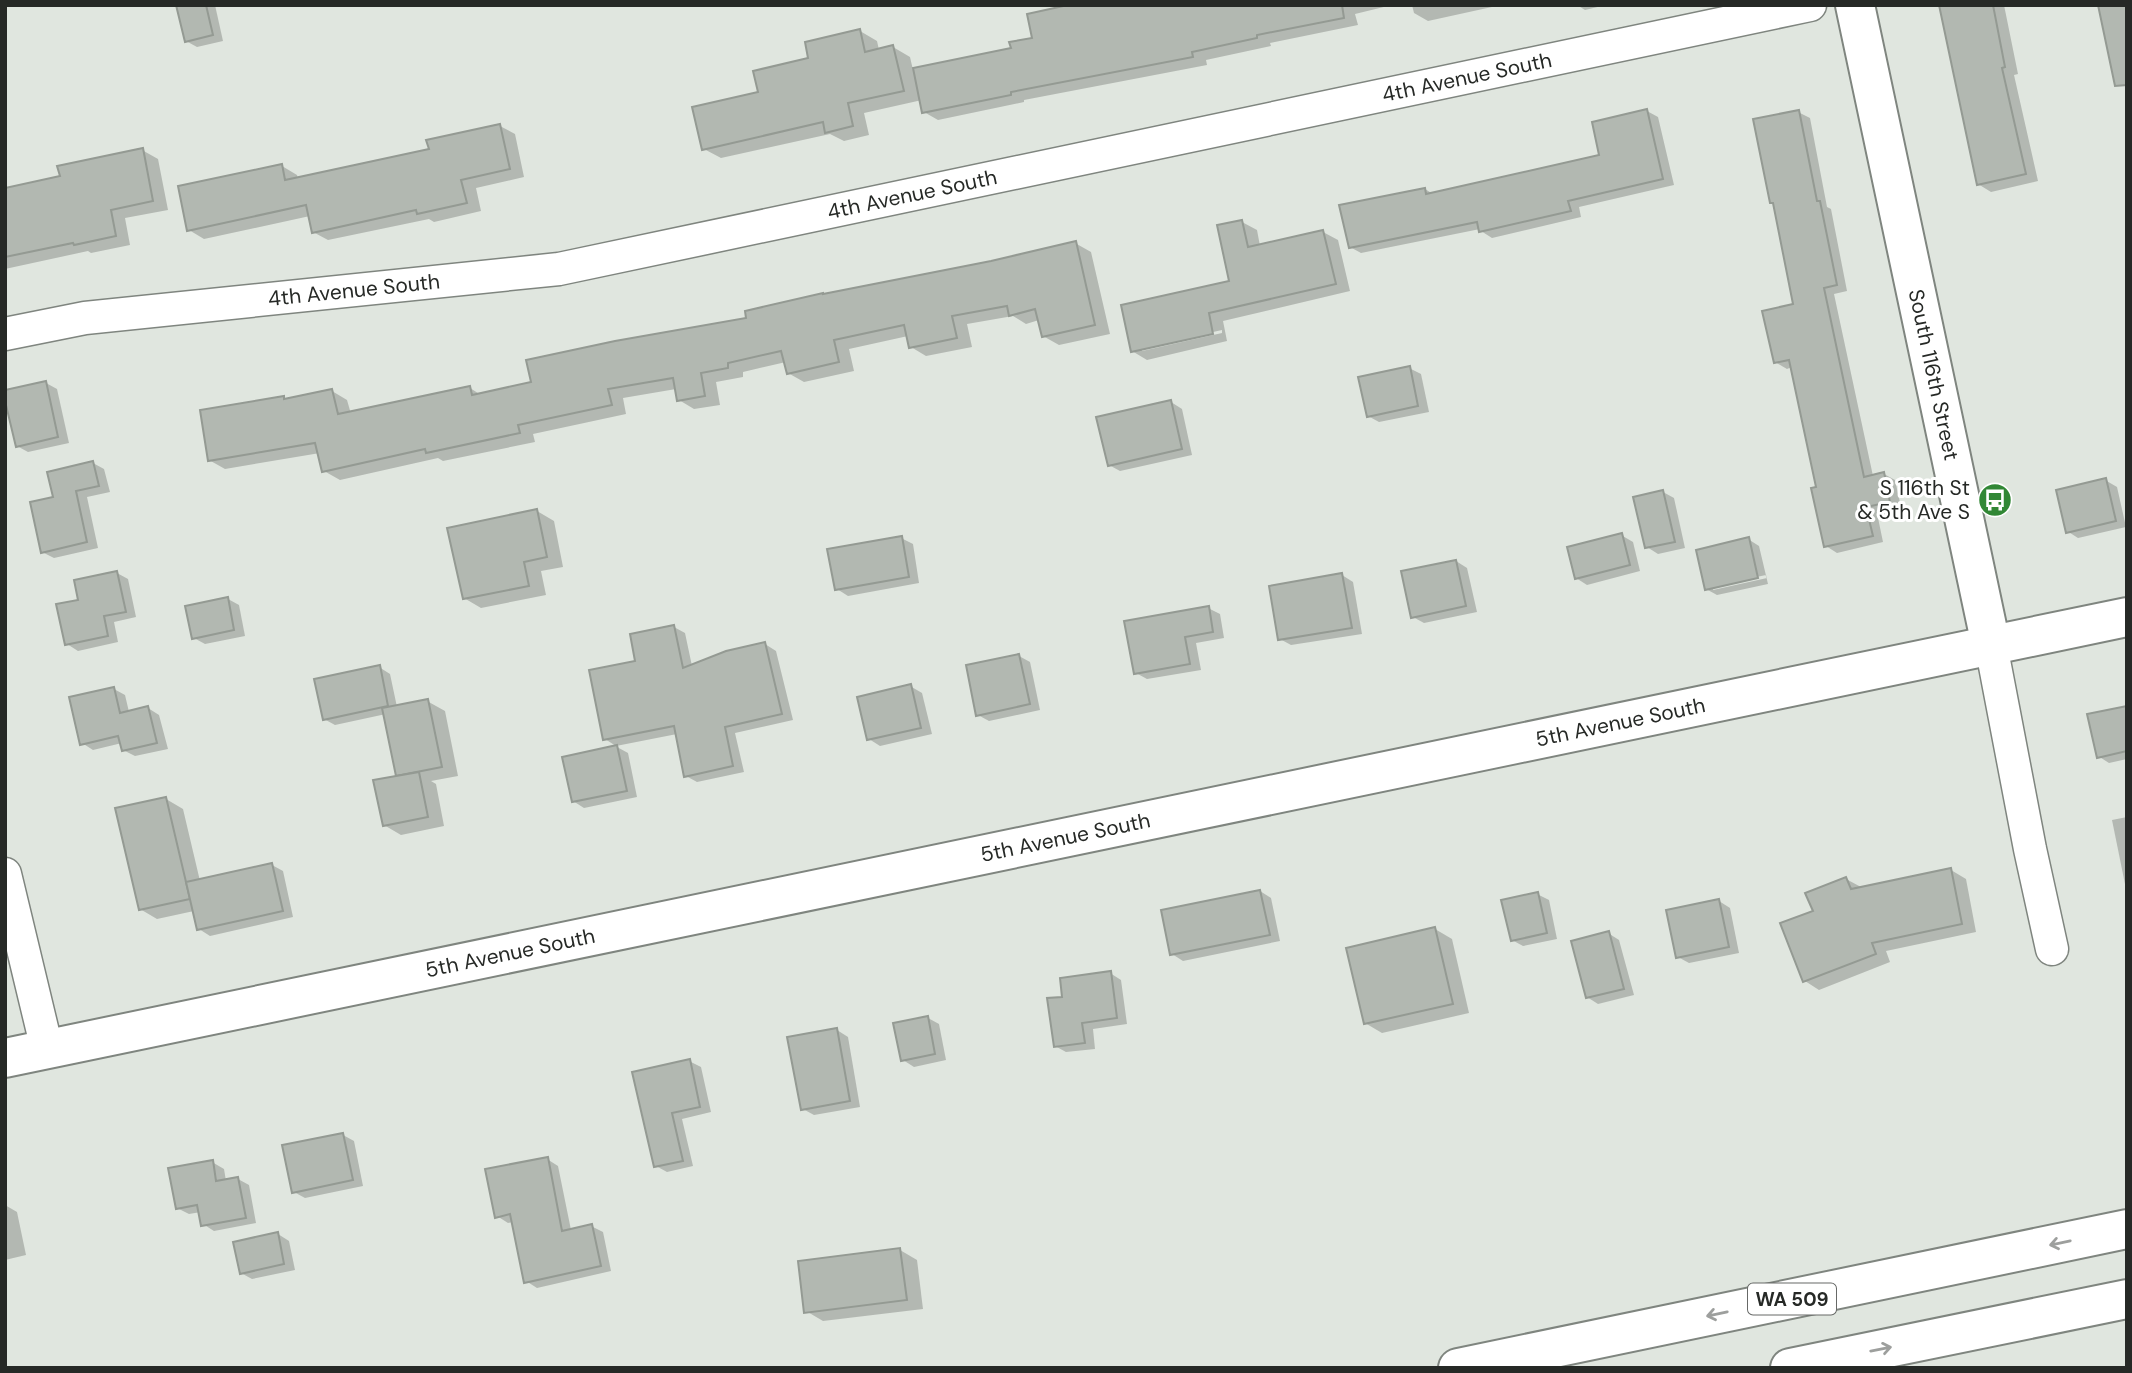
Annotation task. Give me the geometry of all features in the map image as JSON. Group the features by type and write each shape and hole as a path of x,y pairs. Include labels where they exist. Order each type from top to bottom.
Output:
{"main road":[{"name":"South 116th Street","path":"1855,5 1991,645"},
{"name":"5th Avenue South","path":"5,1058 2127,617"},
{"name":"WA 509","path":"1458,1368 2127,1229"},
{"path":"1790,1368 2127,1299"}],"street":[{"name":"4th Avenue South","path":"5,334 85,318 559,269 1810,5"},
{"name":"South 116th Street","path":"1991,645 2052,949"},
{"path":"5,874 47,1049"}],"building":[{"path":"176,5 206,5 213,35 185,42"},
{"path":"1068,5 1342,5 1344,18 1257,35 1257,38 1192,52 1193,57 1011,92 1011,95 922,113 913,68 1011,48 1009,42 1032,38 1027,14"},
{"path":"1939,5 1993,5 2005,67 2002,68 2026,174 1977,185"},
{"path":"2098,5 2127,5 2127,85 2115,86"},
{"path":"860,29 865,52 893,45 904,91 848,103 853,126 825,133 823,122 702,150 692,107 758,92 753,71 808,58 805,42"},
{"path":"1647,109 1663,179 1568,201 1571,211 1479,232 1477,222 1349,248 1339,205 1425,188 1426,194 1599,155 1592,122"},
{"path":"1799,110 1837,285 1824,288 1864,477 1884,472 1890,502 1866,507 1873,536 1824,547 1811,488 1816,487 1789,360 1774,363 1762,311 1793,304 1753,119"},
{"path":"500,124 510,169 461,180 467,203 417,214 416,210 312,233 306,205 187,231 178,186 282,164 285,180 429,149 426,140"},
{"path":"143,148 153,201 111,210 116,236 5,257 5,188 60,176 57,166"},
{"path":"1242,220 1248,247 1323,230 1336,284 1209,313 1213,334 1131,352 1121,305 1229,281 1217,225"},
{"path":"1076,241 1095,325 1042,337 1035,309 1009,316 1007,306 952,316 957,338 909,348 904,325 834,340 839,362 787,374 781,351 728,363 728,368 701,373 705,396 677,401 673,378 608,389 612,405 518,425 520,433 426,453 425,449 322,472 315,443 208,461 200,410 284,396 284,399 332,389 338,414 470,386 472,395 531,382 526,360 746,318 745,311"},
{"path":"1410,366 1418,406 1367,417 1358,377"},
{"path":"46,381 58,437 16,447 5,390"},
{"path":"1171,400 1182,449 1108,466 1096,417"},
{"path":"93,461 99,486 76,491 87,542 41,553 30,502 53,497 47,472"},
{"path":"2106,478 2116,521 2066,533 2056,490"},
{"path":"1663,490 1675,542 1645,548 1633,497"},
{"path":"537,509 547,557 524,562 529,586 463,599 447,528"},
{"path":"1622,533 1630,565 1575,579 1567,547"},
{"path":"902,536 909,577 835,590 827,549"},
{"path":"1749,537 1758,578 1705,590 1696,550"},
{"path":"1456,560 1466,606 1411,618 1401,571"},
{"path":"117,571 126,612 104,616 108,636 65,645 56,604 78,600 74,580"},
{"path":"1342,573 1352,628 1278,640 1269,586"},
{"path":"228,597 234,630 192,639 185,606"},
{"path":"1209,606 1213,632 1185,637 1190,664 1134,674 1124,621"},
{"path":"674,625 683,668 726,651 765,642 782,714 725,727 733,766 684,777 674,726 603,740 589,670 635,661 630,634"},
{"path":"1019,654 1030,704 976,716 966,665"},
{"path":"380,665 388,706 323,720 314,679"},
{"path":"911,684 921,728 867,740 857,697"},
{"path":"114,687 120,713 148,706 157,743 122,751 118,736 80,745 69,697"},
{"path":"428,699 442,767 396,776 382,708"},
{"path":"2127,706 2127,751 2097,758 2087,714"},
{"path":"617,745 627,791 572,802 562,757"},
{"path":"419,772 428,817 383,826 373,780"},
{"path":"166,797 190,899 139,910 115,808"},
{"path":"272,863 283,911 197,930 186,882"},
{"path":"1951,868 1962,924 1872,943 1876,954 1803,982 1780,923 1813,911 1805,893 1846,877 1851,889"},
{"path":"1260,890 1270,935 1170,955 1161,910"},
{"path":"1538,892 1547,933 1511,941 1501,900"},
{"path":"1719,899 1729,947 1676,958 1666,910"},
{"path":"1435,927 1453,1004 1364,1024 1346,948"},
{"path":"1609,931 1624,989 1586,998 1571,941"},
{"path":"1111,971 1117,1018 1082,1023 1085,1043 1054,1047 1047,998 1062,997 1060,978"},
{"path":"928,1016 935,1054 901,1061 893,1023"},
{"path":"837,1028 850,1101 801,1110 787,1037"},
{"path":"690,1059 700,1107 672,1113 683,1161 654,1167 632,1072"},
{"path":"343,1133 353,1180 292,1193 282,1145"},
{"path":"548,1157 562,1231 592,1224 601,1266 524,1283 510,1214 495,1218 485,1169"},
{"path":"213,1160 216,1181 238,1177 246,1218 201,1226 197,1205 176,1209 168,1168"},
{"path":"278,1232 284,1264 240,1274 233,1242"},
{"path":"900,1248 907,1300 804,1313 798,1261"}],"place":[{"name":"S 116th St & 5th Ave S","path":"1995,500"}]}
